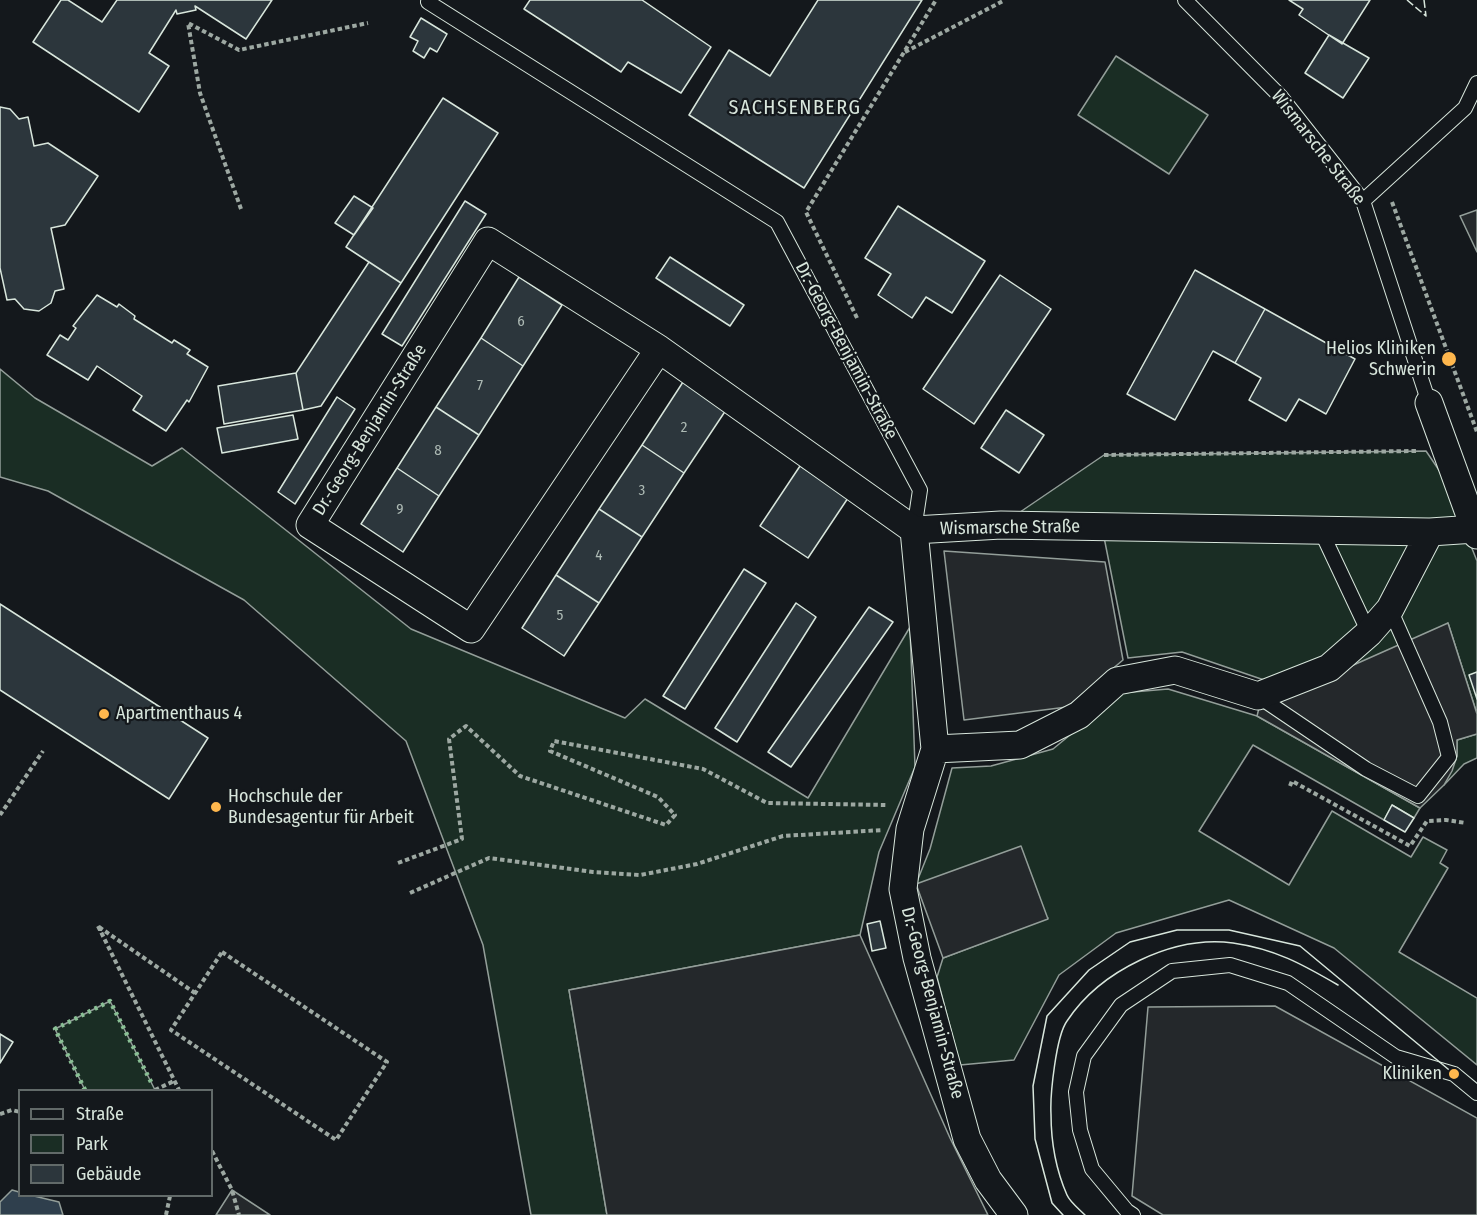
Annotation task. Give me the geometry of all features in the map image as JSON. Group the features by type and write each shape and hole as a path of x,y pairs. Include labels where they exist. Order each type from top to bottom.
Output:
{"street":[{"name":"Dr.-Georg-Benjamin-Straße","path":"659,349 471,629 310,525 488,240 659,349 914,530 935,749 910,829 903,889 917,958 968,1139 988,1180 1014,1215"},
{"name":"Wismarsche Straße","path":"914,530 1001,525 1321,531 1476,531 1429,403"},
{"path":"935,749 1020,745 1079,715 1117,681 1175,670 1258,696 1329,668 1370,633 1390,609 1430,532"}],"lane":[{"name":"Wismarsche Straße","path":"1185,0 1281,97 1363,201 1429,403"},
{"name":"Dr.-Georg-Benjamin-Straße","path":"428,2 777,222 920,490 914,530"},
{"path":"1363,201 1465,108 1477,83"},
{"path":"1321,531 1370,633"},
{"path":"1258,696 1348,758 1418,796 1449,757 1440,722 1390,609"},
{"path":"1133,1215 1127,1211 1092,1169 1080,1130 1076,1092 1084,1056 1121,1005 1172,971 1230,965 1288,983 1396,1057 1454,1074 1477,1093"}],"path":[{"path":"857,319 806,212 936,0"},
{"path":"904,52 1003,1"},
{"path":"241,209 200,93 188,23 239,50 369,23"},
{"path":"1385,181 1477,432"},
{"path":"1104,455 1446,451"},
{"path":"398,863 462,840 449,739 466,726 520,776 666,825 675,815 658,796 550,751 554,741 703,769 767,804 918,805"},
{"path":"0,815 43,751"},
{"path":"1290,786 1293,781 1410,846 1427,821 1446,820 1466,823"},
{"path":"410,892 489,858 593,872 640,875 697,864 783,836 851,831"},
{"path":"178,1089 98,926 195,993"},
{"path":"222,952 387,1062 336,1140 171,1030 195,993 222,952"},
{"path":"157,1089 174,1081"},
{"path":"0,1114 12,1110 18,1112"},
{"path":"213,1153 232,1190 239,1215"},
{"path":"166,1215 170,1197"}],"green space":[{"path":"1116,56 1208,115 1169,174 1078,115"},
{"path":"0,369 35,398 152,466 182,448 411,629 625,718 645,699 808,798 910,627 915,767 879,852 860,935 569,990 607,1215 531,1215 483,945 406,741 244,600 48,491 0,477"},
{"path":"1426,451 1443,476 1477,561 1477,714 1448,623 1396,725 1182,652 1128,658 1101,522 1001,525 1104,455"},
{"path":"1168,689 1257,716 1420,808 1414,818 1392,805 1384,820 1253,745 1199,831 1289,885 1332,811 1411,857 1423,837 1447,850 1440,863 1448,868 1399,952 1477,998 1477,1065 1334,948 1229,900 1116,933 1059,975 1014,1060 960,1065 937,977 943,958 1048,918 916,884 930,849 952,768 991,766 1053,749 1121,693"},
{"path":"1477,734 1477,758 1464,764 1444,785 1457,756 1457,740"},
{"path":"110,1001 154,1089 85,1089 55,1029"}],"shaded area":[{"path":"1477,210 1477,252 1460,216"},
{"path":"944,551 1105,562 1123,660 1067,707 964,720"},
{"path":"1448,623 1477,714 1477,734 1457,740 1457,756 1452,771 1444,785 1420,808 1257,716 1262,696 1331,675"},
{"path":"1021,846 1048,919 943,958 916,884"},
{"path":"860,935 950,1138 988,1215 607,1215 569,990"},
{"path":"1275,1006 1477,1118 1477,1215 1163,1215 1132,1196 1148,1007"},
{"path":"232,1190 270,1215 216,1215"}],"water":[{"path":"12,1190 18,1192 18,1197 38,1197 59,1202 63,1215 0,1215 0,1202"}],"building":[{"path":"61,0 68,0 102,22 117,0 272,0 246,39 195,6 196,10 177,14 176,10 149,53 169,66 139,112 33,42"},
{"path":"530,0 642,0 711,47 681,93 628,62 621,72 524,9"},
{"path":"818,0 922,0 804,188 689,115 729,50 770,76"},
{"path":"1289,0 1370,0 1342,44 1299,15 1303,9"},
{"path":"421,18 447,34 437,52 430,48 424,58 413,51 418,41 410,37"},
{"path":"1329,35 1369,58 1343,98 1305,73"},
{"path":"443,98 498,133 401,283 346,247"},
{"path":"0,107 10,109 19,119 28,117 34,146 48,143 98,176 65,225 51,228 64,289 55,291 51,303 39,311 24,309 15,299 7,300 0,268"},
{"path":"354,196 373,208 354,235 335,223"},
{"path":"465,201 486,214 402,346 382,334"},
{"path":"898,206 985,261 952,313 926,297 912,318 878,295 891,274 865,258"},
{"path":"670,257 744,305 730,326 656,278"},
{"path":"369,262 401,283 321,406 303,410 296,373"},
{"path":"1195,270 1265,309 1235,363 1213,351 1175,420 1127,394"},
{"path":"1000,275 1051,309 974,424 923,389"},
{"path":"519,277 562,305 523,366 481,338"},
{"path":"97,295 117,307 119,304 135,316 134,319 172,343 174,340 190,350 187,354 208,367 189,402 187,400 166,431 133,410 142,396 97,366 88,380 47,355 60,335 68,340 76,328 73,326"},
{"path":"1265,309 1355,359 1326,414 1299,399 1286,421 1249,400 1261,378 1235,363"},
{"path":"481,338 523,366 479,435 436,407"},
{"path":"296,373 303,410 224,424 218,386"},
{"path":"683,382 726,410 684,473 642,445"},
{"path":"337,397 355,409 295,504 278,492"},
{"path":"436,407 479,435 439,496 397,468"},
{"path":"1006,410 1044,435 1019,473 981,448"},
{"path":"293,415 298,439 222,453 217,428"},
{"path":"642,445 684,473 642,537 599,509"},
{"path":"800,466 848,498 808,558 760,526"},
{"path":"397,468 439,496 403,552 361,524"},
{"path":"599,509 642,537 599,603 556,575"},
{"path":"744,569 766,583 685,709 663,696"},
{"path":"556,575 599,603 564,656 522,628"},
{"path":"796,603 816,617 737,742 715,728"},
{"name":"Apartmenthaus 4","path":"0,604 208,738 169,799 0,690"},
{"path":"869,607 893,622 791,767 768,752"},
{"path":"1477,672 1477,699 1469,675"},
{"path":"1392,805 1414,818 1405,832 1384,820"},
{"path":"880,921 886,948 872,951 867,924"},
{"path":"0,1034 13,1042 0,1063"}],"tram line":[{"path":"1063,1215 1052,1203 1035,1139 1033,1086 1047,1016 1089,970 1130,942 1177,930 1229,930 1300,946 1454,1074"},
{"path":"1085,1215 1068,1198 1060,1175 1052,1134 1052,1094 1054,1066 1063,1029 1081,1003 1098,987 1118,972 1140,960 1186,945 1210,942 1233,943 1275,953 1338,985"}],"hedge":[{"path":"85,1089 55,1029 110,1001 151,1082"}],"fence":[{"path":"1407,0 1426,16 1424,0"}],"place":[{"name":"Helios Kliniken Schwerin","path":"1449,359"},
{"name":"Apartmenthaus 4","path":"104,714"},
{"name":"Hochschule der Bundesagentur für Arbeit","path":"216,807"},
{"name":"Kliniken","path":"1454,1074"}],"district":[{"name":"SACHSENBERG","path":"795,108"}]}
